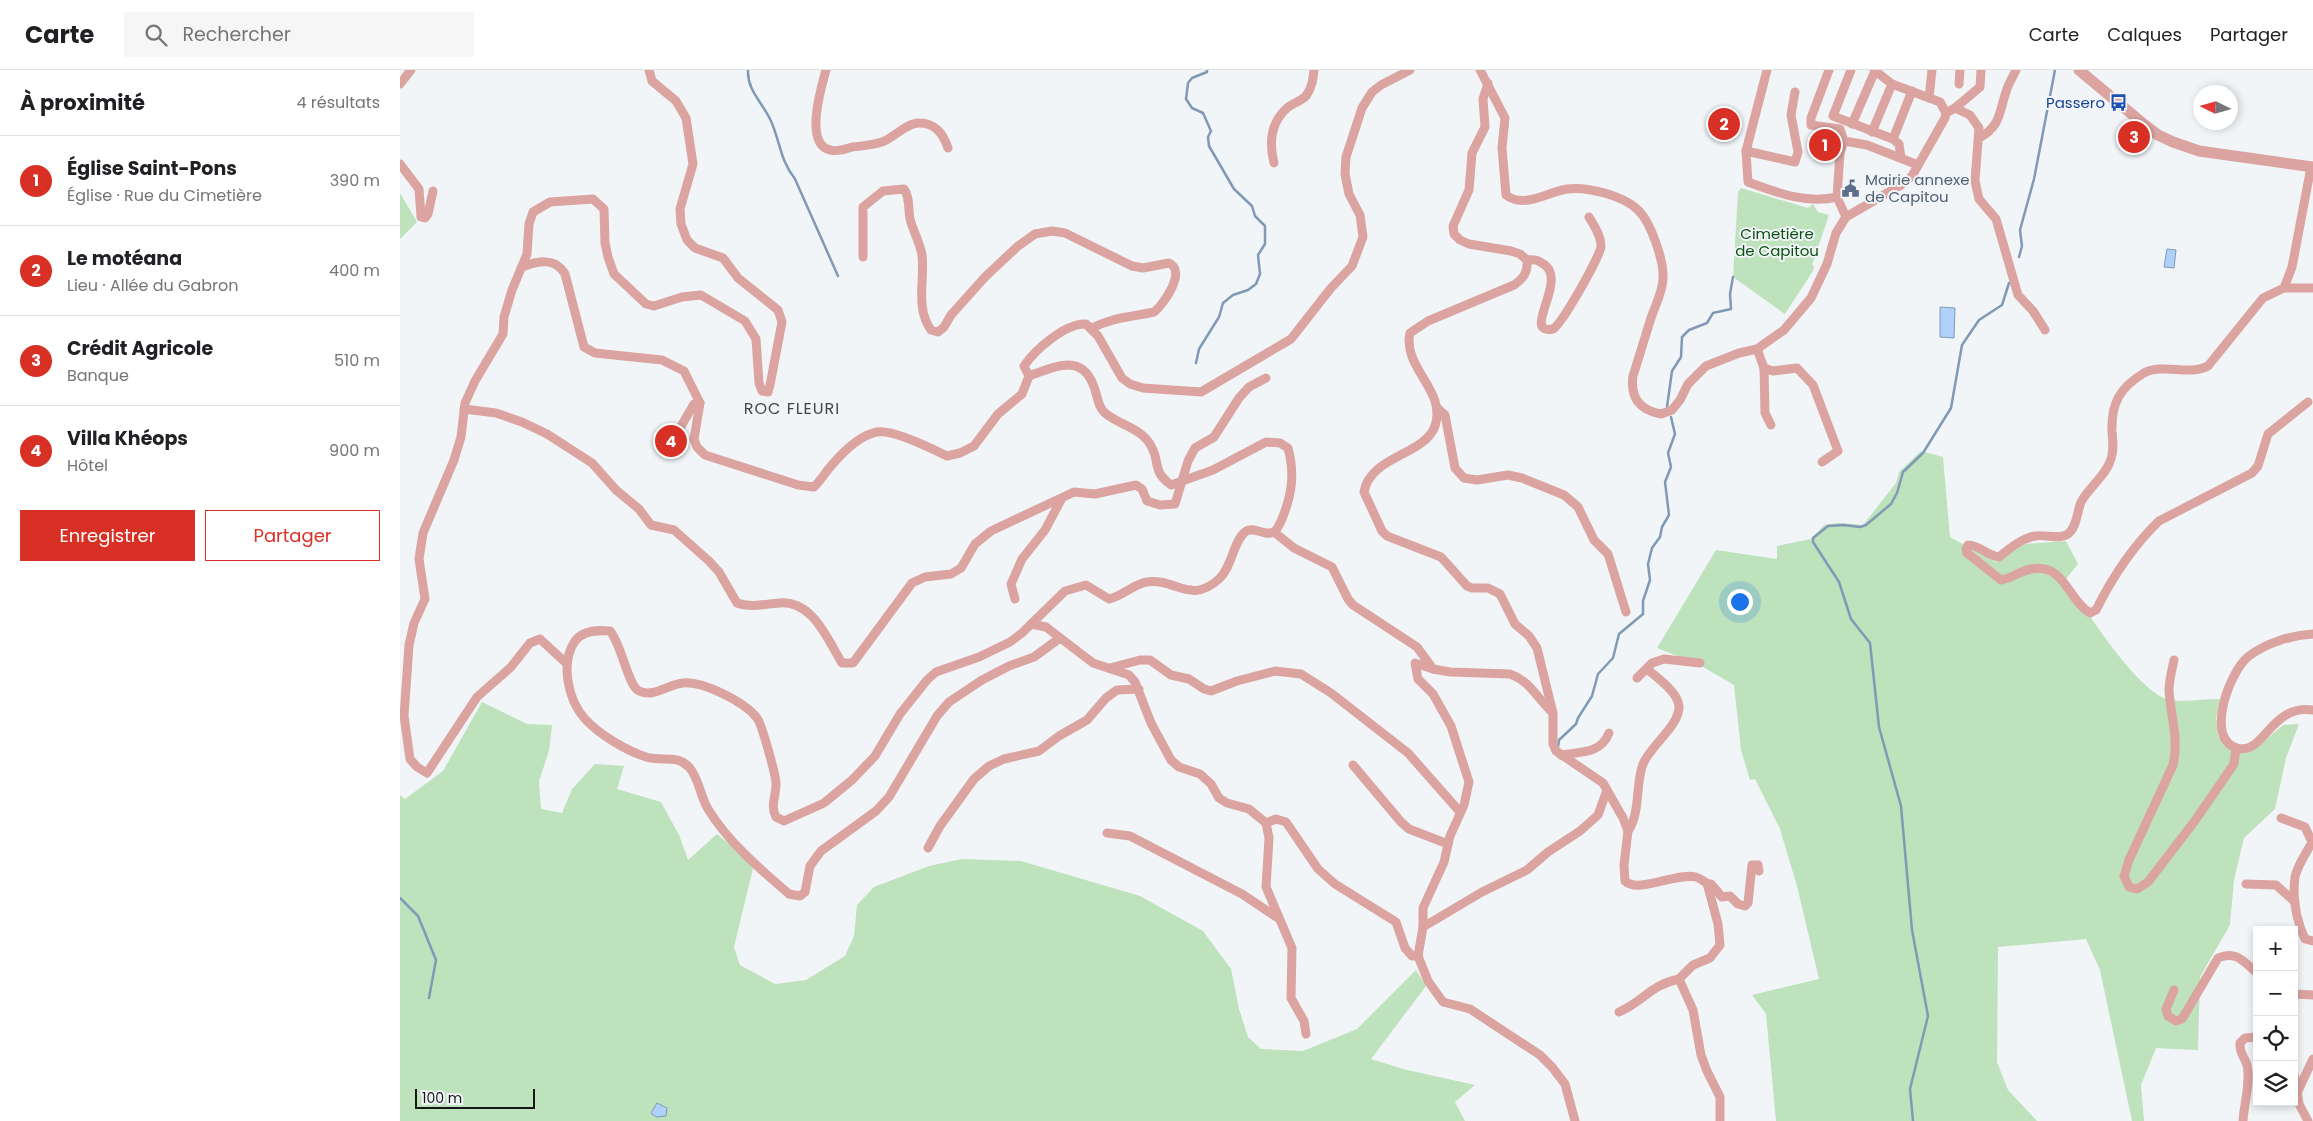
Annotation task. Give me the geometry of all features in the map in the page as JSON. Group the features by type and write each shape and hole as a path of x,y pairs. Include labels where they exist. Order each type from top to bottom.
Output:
{"street":[{"path":"400,84 411,70"},
{"path":"566,663 540,639 530,643 511,668 477,697 427,773 417,768 410,759 404,716 409,645 414,623 425,598 419,559 424,534 454,460 461,437 464,409 474,381 503,334 504,317 512,290 527,254 529,224 533,212 550,202 593,199 604,209 606,250 614,274 646,304 654,306 682,296 701,295 745,321 756,339 759,383 762,391 768,392 777,357 782,322 778,310 738,278 723,258 695,248 687,240 681,224 680,209 693,164 686,118 676,101 652,81 650,70"},
{"path":"826,70 816,127 816,138 820,145 830,150 881,142 917,123 929,124 939,130 948,148"},
{"path":"1274,163 1270,141 1274,125 1286,108 1304,98 1309,90 1314,70"},
{"path":"522,267 536,262 551,262 560,265 565,274 584,347 595,353 662,360 684,371 700,404 694,439 697,447 705,454 798,485 814,487 830,467 860,439 878,431 917,441 947,456 974,446 998,414 1022,394 1029,376 1024,366 1034,352 1071,327 1086,324 1092,328 1122,378 1130,384 1144,388 1201,392 1291,339 1352,266 1363,237 1360,214 1349,194 1344,174 1346,157 1362,108 1372,92 1381,85 1410,70"},
{"path":"1480,70 1505,118 1502,148 1506,195 1513,200 1522,201 1567,189 1590,190 1629,203 1639,211 1647,223 1660,258 1663,278 1633,376 1631,390 1635,399 1654,413 1661,414 1672,410 1680,400 1688,384 1706,366 1739,352 1757,349 1784,330 1810,298 1827,264 1836,233 1846,217 1901,185 1912,176 1950,111 1980,87 1981,70"},
{"path":"1767,70 1746,151 1748,182 1804,200 1820,201 1837,197"},
{"path":"1829,70 1811,118 1811,125 1840,129 1844,141 1840,153 1837,197 1846,217"},
{"path":"1851,70 1833,116 1893,139 1898,144 1901,158"},
{"path":"1852,124 1874,70 1892,84 1940,102 1950,111 1970,115 1979,128 1975,181 1979,199 1996,219 2018,295 2033,311 2045,330"},
{"path":"1929,98 1932,70"},
{"path":"1959,84 1960,70"},
{"path":"1979,138 1989,133 2001,115 2006,91 2016,70"},
{"path":"2079,70 2146,126 2158,135 2173,142 2199,150 2312,167 2292,267 2284,288"},
{"path":"1488,83 1483,99 1485,127 1472,153 1469,190 1453,226 1454,234 1460,240 1469,244 1520,254 1527,260 1528,270 1522,280 1514,285 1428,321 1416,327 1410,333 1409,348 1412,359 1434,396 1437,408 1434,428 1427,438 1384,464 1370,478 1364,492 1382,531 1387,536 1441,557 1467,586 1488,588 1500,594 1515,624 1529,636 1537,648 1552,713 1553,744 1556,751 1596,776 1607,790 1628,831"},
{"path":"1872,132 1892,84"},
{"path":"1746,151 1795,162 1798,152 1792,115 1795,92"},
{"path":"1893,139 1912,92"},
{"path":"1844,141 1867,145 1918,165"},
{"path":"400,164 419,189 420,208 422,216 425,218 428,214 433,191"},
{"path":"863,257 863,207 874,196 883,191 904,189 922,258 921,294 924,315 931,330 938,332 985,277 1018,246 1035,234 1044,232 1065,233 1132,266 1143,268 1169,263 1176,269 1178,274 1175,280 1154,312 1105,321 1092,328"},
{"path":"1527,260 1534,259 1540,262 1551,273 1547,302 1540,321 1545,329 1553,329 1565,316 1600,253 1600,239 1589,217"},
{"path":"2308,402 2268,434 2258,466 2252,472 2159,521 2148,532 2117,573 2096,610 2090,613 2083,609 2061,577 2055,573 2041,568 2030,569 2001,580 1967,553 1968,545 1972,545 1992,556 1999,557 2023,540 2035,536 2059,537 2068,534 2074,525 2085,494 2111,460 2114,403 2123,390 2146,372 2171,369 2201,370 2208,366 2263,298 2284,288 2313,288"},
{"path":"1757,349 1764,368 1765,413 1771,425"},
{"path":"1029,376 1062,364 1083,368 1092,379 1100,410 1113,420 1139,432 1151,446 1160,477 1171,485 1213,470 1266,442 1280,443 1288,448 1293,482 1290,500 1278,528 1274,532 1266,533 1252,530 1245,532 1240,538 1230,565 1220,578 1197,592 1149,582 1140,584 1116,598 1109,599 1086,585 1065,591 1032,624 1010,642 979,657 936,672 927,680 900,714 875,756 852,780 824,803 784,820 776,817 772,809 776,783 766,741 757,718 742,705 724,694 692,683 681,683 648,693 638,691 631,685 626,663 616,638 610,631 587,632 576,639 566,663 566,674 576,703 585,718 622,746 648,758 670,758 682,761 691,769 707,808 734,842 789,894 800,896 805,892 810,866 822,851 876,811 889,797 937,716 949,702 989,676 1034,657 1060,638"},
{"path":"1764,368 1773,370 1797,368 1813,386 1838,450 1822,462"},
{"path":"464,409 496,413 547,434 569,447 592,463 616,490 638,509 651,525 674,530 709,561 719,572 737,603 744,606 785,602 805,608 842,663 852,663 912,583 925,577 951,574 961,568 975,544 991,532 1074,492 1095,494 1136,485 1142,489 1147,501 1160,505 1176,504 1195,448 1214,437 1239,398 1249,387 1266,378"},
{"path":"680,428 694,404 700,404"},
{"path":"1437,408 1444,415 1455,468 1464,478 1477,480 1508,475 1522,478 1564,495 1578,507 1594,540 1608,554 1626,612"},
{"path":"1015,599 1011,584 1022,559 1045,530 1062,498"},
{"path":"1274,532 1294,548 1332,567 1348,599 1417,647 1433,669"},
{"path":"1032,624 1046,627 1093,663 1129,675 1139,689 1151,723 1170,760 1179,767 1200,774 1210,784 1219,798 1227,803 1249,809 1266,823 1269,838 1266,887 1292,948 1291,998 1304,1021 1306,1034"},
{"path":"2313,634 2293,635 2262,649 2248,656 2238,668 2230,681 2224,698 2222,720 2225,740 2236,748 2248,749 2260,742 2270,726 2282,716 2304,709 2313,710"},
{"path":"1637,678 1652,663 1664,659 1700,663"},
{"path":"1109,669 1140,660 1150,660 1171,675 1188,679 1211,691 1237,681 1275,671 1301,674 1331,693 1408,753 1460,812"},
{"path":"2174,660 2169,689 2175,726 2176,751 2173,765 2129,860 2124,876 2128,887 2138,890 2148,882 2194,822 2234,764 2236,748"},
{"path":"1552,713 1526,681 1519,677 1510,674 1450,672 1416,663 1418,679 1433,694 1446,715 1468,774 1467,793 1448,844 1444,862 1423,908 1423,927 1418,956 1428,981 1443,1002 1470,1009 1540,1055 1552,1066 1565,1084 1576,1121"},
{"path":"1647,669 1676,698 1678,713 1676,720 1659,738 1644,762 1634,820 1628,831 1624,876 1628,884 1644,884 1685,876 1697,878 1706,884 1711,884 1722,897 1730,896 1738,904 1745,906 1748,904 1752,865 1758,865 1759,871"},
{"path":"928,848 940,826 974,780 989,766 1039,751 1058,736 1087,720 1106,698 1117,690 1139,689"},
{"path":"1561,754 1596,749 1604,744 1609,734"},
{"path":"1354,765 1405,826 1448,844"},
{"path":"1423,927 1482,892 1527,870 1548,852 1580,831 1598,815 1607,790"},
{"path":"2281,818 2305,827 2312,842 2295,876 2295,902 2297,920 2305,939 2313,941"},
{"path":"1266,823 1276,819 1286,822 1318,869 1335,884 1396,922 1405,948 1412,956 1418,956"},
{"path":"1107,834 1130,836 1242,894 1279,918"},
{"path":"1619,1012 1628,1008 1658,985 1679,979 1693,964 1710,958 1720,945 1718,924 1706,884"},
{"path":"2246,884 2276,885 2295,902"},
{"path":"2174,990 2166,1009 2168,1016 2176,1021 2182,1019 2212,965 2218,958 2231,954 2239,957 2255,971"},
{"path":"1679,979 1692,1010 1706,1071 1720,1098 1720,1121"},
{"path":"2298,994 2313,996"},
{"path":"2243,1121 2248,1075 2246,1064 2239,1051 2240,1043 2245,1038 2253,1037"},
{"path":"2298,1092 2313,1059"},
{"path":"2298,1099 2308,1121"}],"green space":[{"name":"Cimetière de Capitou","path":"1741,188 1808,208 1813,204 1818,212 1829,215 1812,265 1814,266 1813,271 1785,314 1733,277 1738,192"},
{"path":"400,193 417,222 400,239"},
{"path":"1921,451 1943,457 1950,537 1996,562 2025,544 2066,541 2078,564 2066,579 2112,647 2143,682 2157,694 2176,701 2220,699 2216,718 2218,736 2236,748 2261,744 2283,725 2299,724 2286,758 2275,809 2244,838 2234,880 2230,925 2200,977 2198,1050 2156,1048 2141,1085 2144,1121 2132,1121 2100,970 2086,939 1998,947 1997,1062 2008,1090 2037,1121 1776,1121 1766,1014 1752,995 1819,979 1797,886 1780,829 1755,779 1750,780 1741,750 1734,685 1698,664 1657,648 1716,550 1777,559 1777,546 1811,539 1824,525 1838,523 1863,525 1896,483 1899,472"},
{"path":"482,702 527,724 552,725 549,751 539,781 541,809 562,813 572,789 595,764 624,766 617,789 661,802 679,835 688,860 717,834 754,864 734,947 740,965 775,984 806,980 845,956 854,936 857,905 874,887 929,866 962,859 1021,861 1140,896 1203,931 1231,969 1239,1009 1248,1037 1261,1049 1303,1051 1357,1029 1416,970 1426,986 1371,1059 1403,1069 1475,1085 1455,1102 1465,1121 400,1121 400,795 405,799 443,771"}],"water":[{"path":"2167,249 2176,250 2174,268 2164,267"},
{"path":"1940,307 1955,308 1954,338 1940,337"},
{"path":"657,1103 667,1108 666,1116 656,1117 651,1113"}],"waterway":[{"path":"748,70 748,78 754,92 770,119 784,160 795,179 838,276"},
{"path":"1196,363 1199,349 1219,317 1223,303 1233,295 1248,290 1256,284 1260,274 1258,255 1265,244 1265,226 1255,216 1252,206 1234,189 1209,146 1208,137 1211,131 1203,113 1192,108 1186,99 1188,83 1192,78 1207,72 1207,70"},
{"path":"2019,257 2022,246 2020,230 2034,179 2055,70"},
{"path":"1667,407 1672,371 1681,357 1682,337 1689,330 1707,323 1713,313 1731,309 1730,294 1733,277"},
{"path":"1913,1121 1910,1089 1928,1016 1912,930 1901,806 1879,727 1870,643 1851,619 1839,582 1813,542 1813,538 1828,526 1860,527 1866,525 1891,504 1897,493 1903,472 1923,453 1951,408 1962,345 1979,320 2002,305 2009,283"},
{"path":"1558,747 1559,740 1576,724 1592,696 1598,674 1613,658 1619,634 1643,614 1643,601 1650,580 1648,564 1652,548 1660,537 1662,527 1669,515 1665,482 1671,467 1668,453 1675,434 1671,417"},
{"path":"400,898 418,916 436,960 429,998"}],"place":[{"name":"Passero","path":"2119,102"},
{"name":"Le motéana","path":"1724,124"},
{"name":"Crédit Agricole","path":"2134,137"},
{"name":"Église Saint-Pons","path":"1825,145"},
{"name":"Mairie annexe de Capitou","path":"1851,188"},
{"name":"Villa Khéops","path":"671,441"}],"district":[{"name":"ROC FLEURI","path":"792,408"}]}
